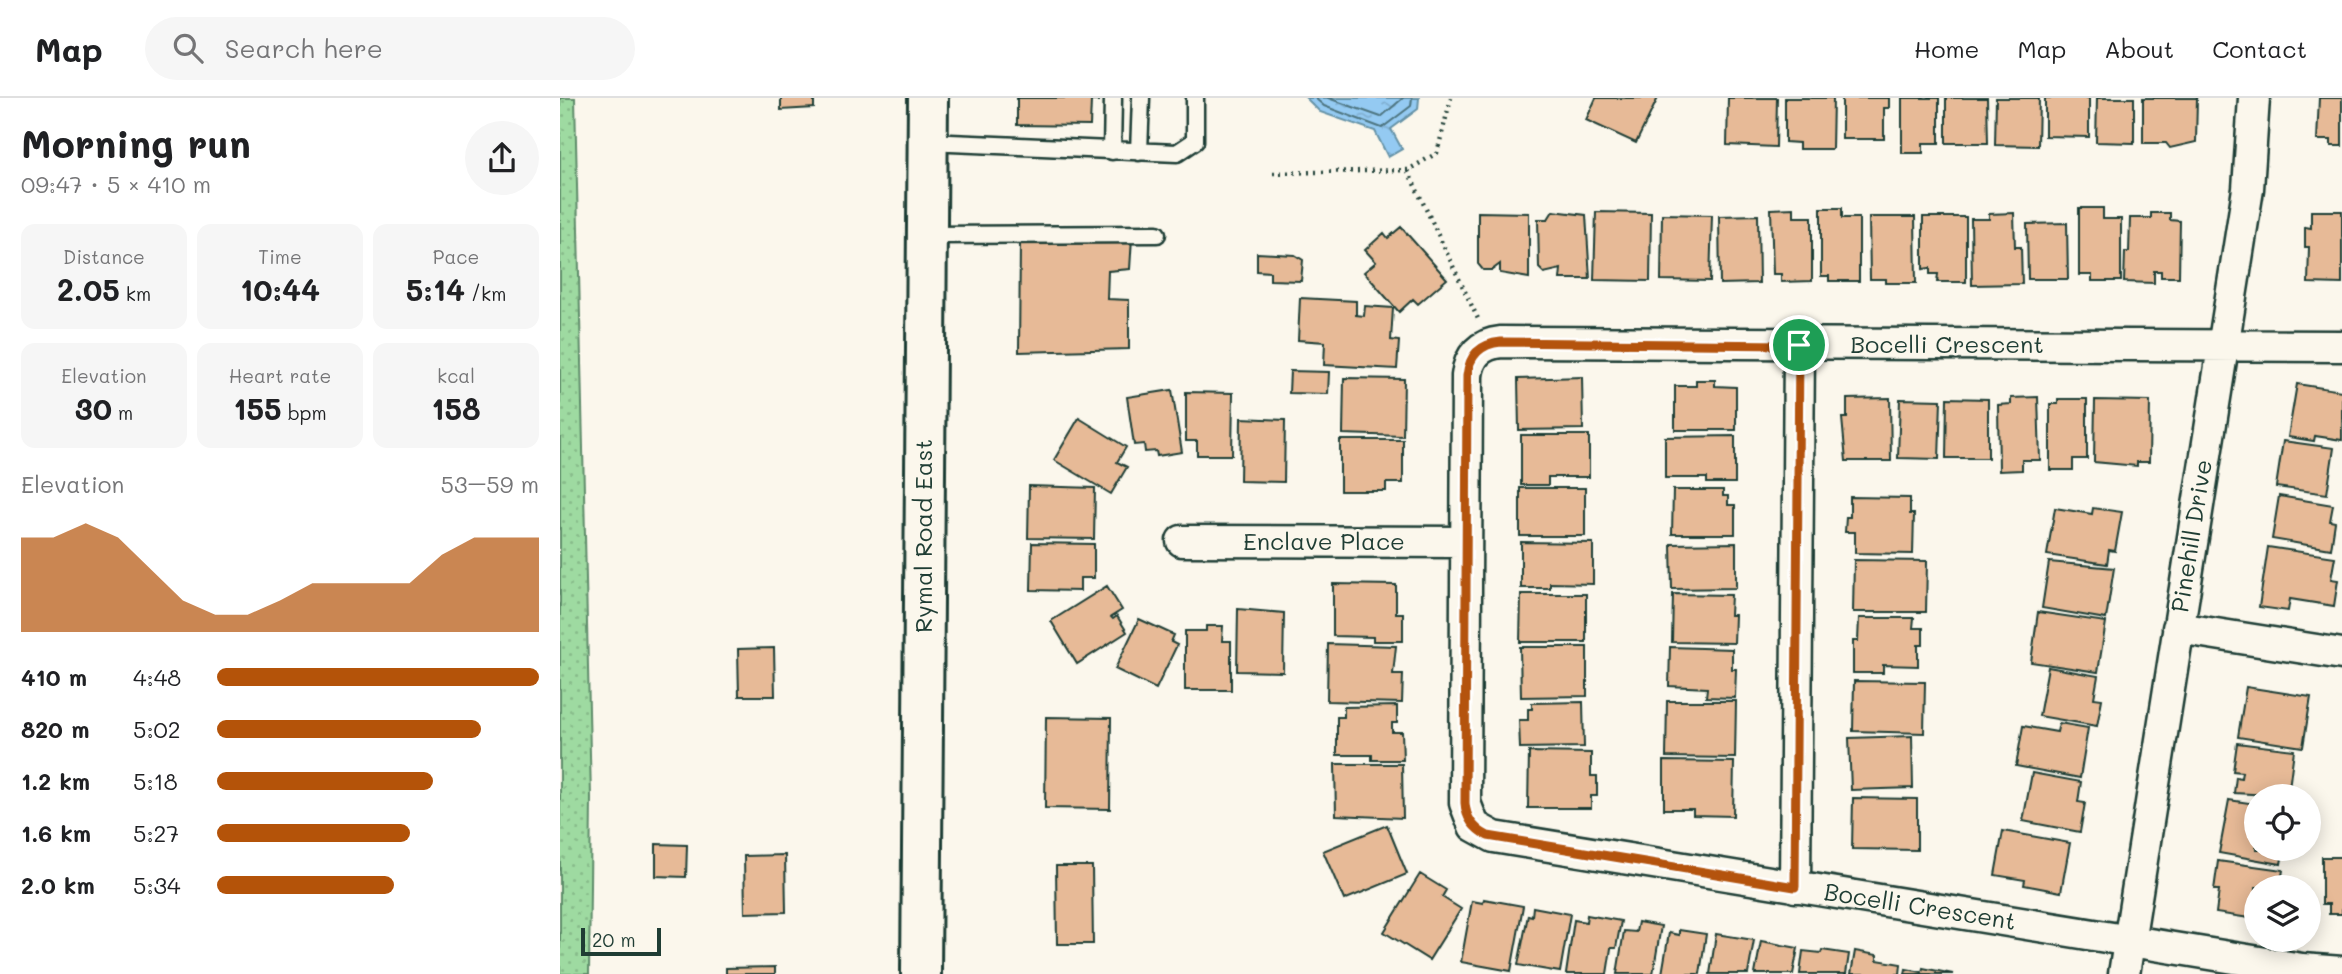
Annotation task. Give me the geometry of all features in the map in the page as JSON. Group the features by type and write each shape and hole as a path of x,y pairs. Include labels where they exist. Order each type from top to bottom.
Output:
{"main road":[{"name":"Rymal Road East","path":"921,974 928,98"}],"street":[{"name":"Pinehill Drive","path":"2124,974 2248,189 2254,98"},
{"name":"Bocelli Crescent","path":"2342,346 1489,344 1472,358 1467,376 1465,803 1474,826 1494,837 2302,969 2342,972"},
{"path":"1795,887 1799,345"},
{"name":"Enclave Place","path":"1182,541 1466,542"},
{"path":"2178,628 2342,654"}],"lane":[{"path":"1112,151 1113,98"},
{"path":"1139,152 1141,98"},
{"path":"927,142 1177,153 1195,141 1195,98"},
{"path":"926,235 1157,234"}],"path":[{"path":"1273,173 1408,170 1437,153 1451,98"},
{"path":"1408,170 1489,344"}],"green space":[{"path":"560,98 575,98 591,798 589,974 560,974"}],"water":[{"path":"1306,98 1419,98 1418,109 1391,129 1402,149 1388,157 1375,131 1320,112"}],"building":[{"path":"781,98 814,98 814,108 781,110"},
{"path":"1017,98 1098,98 1098,101 1091,101 1090,126 1017,125"},
{"path":"1596,98 1658,98 1636,143 1586,120"},
{"path":"1728,98 1777,98 1776,147 1727,145"},
{"path":"1785,98 1833,98 1832,149 1799,149 1799,143 1785,142"},
{"path":"1842,98 1889,98 1889,108 1884,108 1884,139 1842,139"},
{"path":"1902,98 1939,98 1939,143 1923,143 1923,153 1902,153"},
{"path":"1946,98 1987,98 1988,143 1946,143"},
{"path":"1996,98 2039,98 2038,146 1995,145"},
{"path":"2045,98 2089,98 2089,137 2045,136"},
{"path":"2097,98 2134,98 2134,143 2096,142"},
{"path":"2143,98 2197,98 2196,142 2170,148 2166,143 2143,143"},
{"path":"2319,98 2342,98 2342,146 2331,146 2331,140 2317,140"},
{"path":"1794,208 1794,217 1812,217 1812,281 1781,282 1781,274 1773,274 1771,209"},
{"path":"1821,208 1842,208 1842,218 1859,218 1859,281 1829,281 1829,276 1821,276"},
{"path":"2079,208 2103,208 2103,219 2121,219 2121,281 2092,281 2092,275 2079,275"},
{"path":"1553,211 1586,215 1590,279 1560,279 1561,269 1544,273 1539,268 1538,219 1548,219"},
{"path":"2311,211 2342,211 2342,284 2308,283 2309,247 2305,247 2305,227 2311,228"},
{"path":"1478,212 1529,213 1529,278 1500,273 1500,264 1492,270 1483,270 1478,264"},
{"path":"1596,212 1651,213 1650,281 1594,280"},
{"path":"2014,213 2015,247 2021,247 2022,284 1972,285 1971,219 1989,219 1989,214"},
{"path":"2151,213 2170,213 2170,220 2180,221 2179,277 2161,277 2161,271 2154,271 2154,283 2124,282 2125,252 2129,252 2130,218 2151,218"},
{"path":"1662,214 1712,215 1710,281 1661,280"},
{"path":"1758,215 1759,283 1720,284 1719,216"},
{"path":"1869,217 1915,217 1916,283 1886,283 1886,279 1870,279"},
{"path":"1923,217 1966,217 1966,282 1937,282 1938,274 1930,274 1930,268 1923,269"},
{"path":"2067,223 2068,279 2028,279 2027,224"},
{"path":"1401,227 1447,279 1418,304 1413,299 1399,312 1364,272 1376,262 1365,250 1384,233 1388,238"},
{"path":"1132,238 1130,269 1108,271 1107,299 1129,300 1129,349 1019,352 1020,244"},
{"path":"1257,253 1295,255 1303,260 1301,281 1270,280 1270,272 1257,271"},
{"path":"1300,298 1356,301 1356,315 1364,316 1365,306 1393,308 1391,340 1399,341 1397,369 1324,365 1325,342 1298,340"},
{"path":"1290,371 1329,372 1328,394 1289,393"},
{"path":"1582,377 1583,429 1519,430 1518,379"},
{"path":"1344,378 1404,379 1403,436 1343,434"},
{"path":"1696,380 1715,380 1715,386 1736,387 1736,430 1675,430 1675,386 1696,386"},
{"path":"2297,384 2342,391 2342,440 2315,436 2314,441 2288,437"},
{"path":"1172,390 1182,452 1157,456 1156,451 1145,452 1144,444 1134,445 1127,397"},
{"path":"1186,392 1233,393 1232,455 1197,455 1197,441 1186,441"},
{"path":"2038,397 2040,460 2022,460 2022,470 1999,471 1998,405 2011,404 2011,398"},
{"path":"1890,398 1891,461 1846,461 1842,418 1847,418 1847,399"},
{"path":"1947,398 1988,399 1988,458 1946,458"},
{"path":"1900,399 1941,400 1939,459 1898,458"},
{"path":"2058,399 2087,399 2087,459 2073,459 2073,470 2050,470 2050,404 2058,404"},
{"path":"2095,400 2150,401 2149,462 2137,462 2137,466 2094,462"},
{"path":"1079,418 1126,447 1117,462 1127,467 1111,494 1054,460"},
{"path":"1241,418 1285,420 1284,482 1240,481"},
{"path":"1521,435 1589,435 1589,477 1548,477 1548,485 1521,485"},
{"path":"1735,436 1735,483 1707,483 1707,478 1665,478 1665,437"},
{"path":"1340,440 1403,440 1403,483 1386,483 1386,491 1340,491"},
{"path":"2283,441 2334,448 2327,494 2276,487"},
{"path":"1029,486 1095,488 1094,539 1028,538"},
{"path":"1520,488 1585,488 1585,536 1520,536"},
{"path":"1673,490 1723,490 1723,496 1728,496 1728,505 1735,505 1735,534 1672,534"},
{"path":"2279,496 2333,505 2330,521 2335,522 2331,549 2272,539"},
{"path":"1850,497 1910,498 1910,514 1914,514 1913,554 1855,553 1855,532 1845,532 1846,517 1850,517"},
{"path":"2055,508 2092,514 2093,508 2122,512 2115,551 2109,550 2107,564 2047,555"},
{"path":"1521,542 1593,543 1593,584 1550,583 1550,588 1521,588"},
{"path":"1032,543 1094,544 1094,578 1080,578 1080,591 1031,590"},
{"path":"1736,543 1736,588 1672,589 1671,544"},
{"path":"2268,547 2335,557 2331,579 2338,580 2334,606 2290,599 2288,611 2259,607"},
{"path":"1854,560 1927,561 1926,612 1853,612"},
{"path":"2049,562 2114,568 2106,619 2042,608"},
{"path":"1333,584 1396,585 1396,613 1403,613 1403,641 1373,641 1373,637 1333,636"},
{"path":"1107,586 1122,610 1111,617 1113,619 1117,616 1127,632 1077,664 1051,621"},
{"path":"1521,594 1586,594 1586,642 1520,642"},
{"path":"1673,594 1731,595 1730,615 1735,615 1734,643 1672,642"},
{"path":"1238,609 1284,613 1283,672 1237,671"},
{"path":"2038,612 2106,622 2098,672 2031,662"},
{"path":"1859,618 1914,618 1913,628 1923,628 1923,645 1918,645 1918,666 1883,665 1883,673 1853,673 1853,641 1858,641"},
{"path":"1139,619 1174,635 1171,642 1177,645 1156,689 1115,669"},
{"path":"1206,626 1223,626 1222,641 1231,641 1231,690 1185,690 1185,631 1206,631"},
{"path":"1328,644 1396,646 1393,674 1403,674 1402,703 1327,701"},
{"path":"1520,647 1587,647 1587,696 1521,697"},
{"path":"1670,647 1732,649 1732,669 1736,669 1735,698 1706,697 1707,688 1669,686"},
{"path":"774,648 775,696 739,696 738,649"},
{"path":"2048,667 2098,676 2094,698 2102,699 2097,726 2039,716"},
{"path":"1854,681 1925,682 1924,733 1853,731"},
{"path":"2246,687 2311,697 2303,747 2238,737"},
{"path":"1667,701 1736,701 1735,758 1666,757"},
{"path":"1583,702 1584,747 1520,748 1519,720 1528,720 1528,709 1532,709 1532,703"},
{"path":"1397,706 1397,723 1392,723 1392,732 1402,732 1403,760 1372,760 1372,755 1337,755 1337,717 1344,717 1344,707"},
{"path":"1046,717 1111,718 1110,809 1045,808"},
{"path":"2059,723 2088,728 2080,778 2016,766 2023,726 2057,732"},
{"path":"1912,736 1913,788 1851,790 1849,738"},
{"path":"2237,743 2294,750 2290,784 2244,784 2244,794 2234,793 2236,777 2241,778 2242,772 2233,771"},
{"path":"1529,752 1591,753 1591,776 1597,776 1597,796 1591,796 1591,808 1528,808"},
{"path":"1664,761 1734,762 1733,816 1693,815 1693,809 1664,809"},
{"path":"1335,764 1402,764 1403,818 1336,815"},
{"path":"2032,773 2081,782 2078,802 2085,803 2080,832 2023,821"},
{"path":"1853,798 1917,799 1917,850 1852,849"},
{"path":"2229,800 2244,802 2244,857 2219,853"},
{"path":"1387,825 1407,874 1344,900 1323,851"},
{"path":"2003,831 2070,843 2061,892 2024,885 2025,880 1995,875"},
{"path":"656,844 687,845 686,877 656,876"},
{"path":"785,855 786,912 745,913 744,856"},
{"path":"2322,857 2342,857 2342,914 2329,914 2329,904 2322,904"},
{"path":"2218,861 2283,870 2282,875 2244,875 2244,917 2216,913 2219,890 2214,890"},
{"path":"1056,866 1092,866 1093,944 1057,944"},
{"path":"1420,874 1446,890 1442,897 1461,909 1429,960 1384,932"},
{"path":"1484,899 1523,906 1511,971 1461,962 1472,901 1483,903"},
{"path":"1533,907 1570,914 1560,972 1518,965 1528,915 1532,916"},
{"path":"1587,915 1621,921 1616,948 1611,948 1607,974 1566,974 1574,920 1586,922"},
{"path":"1638,922 1661,926 1653,974 1617,974 1624,931 1636,932"},
{"path":"1679,930 1706,934 1700,974 1662,974 1669,933 1679,935"},
{"path":"1716,934 1754,940 1748,974 1710,974"},
{"path":"1761,941 1798,948 1793,974 1755,974"},
{"path":"1822,950 1849,954 1846,974 1800,974 1803,951 1821,953"},
{"path":"1855,951 1877,955 1877,960 1901,964 1900,974 1851,974"},
{"path":"775,967 775,974 726,974 726,968"},
{"path":"1923,968 1953,974 1905,974 1906,969 1922,972"}],"route":[{"path":"1501,342 1799,345 1795,887 1484,834 1471,823 1465,803 1467,376 1468,366 1475,353 1484,346 1501,342"}]}
